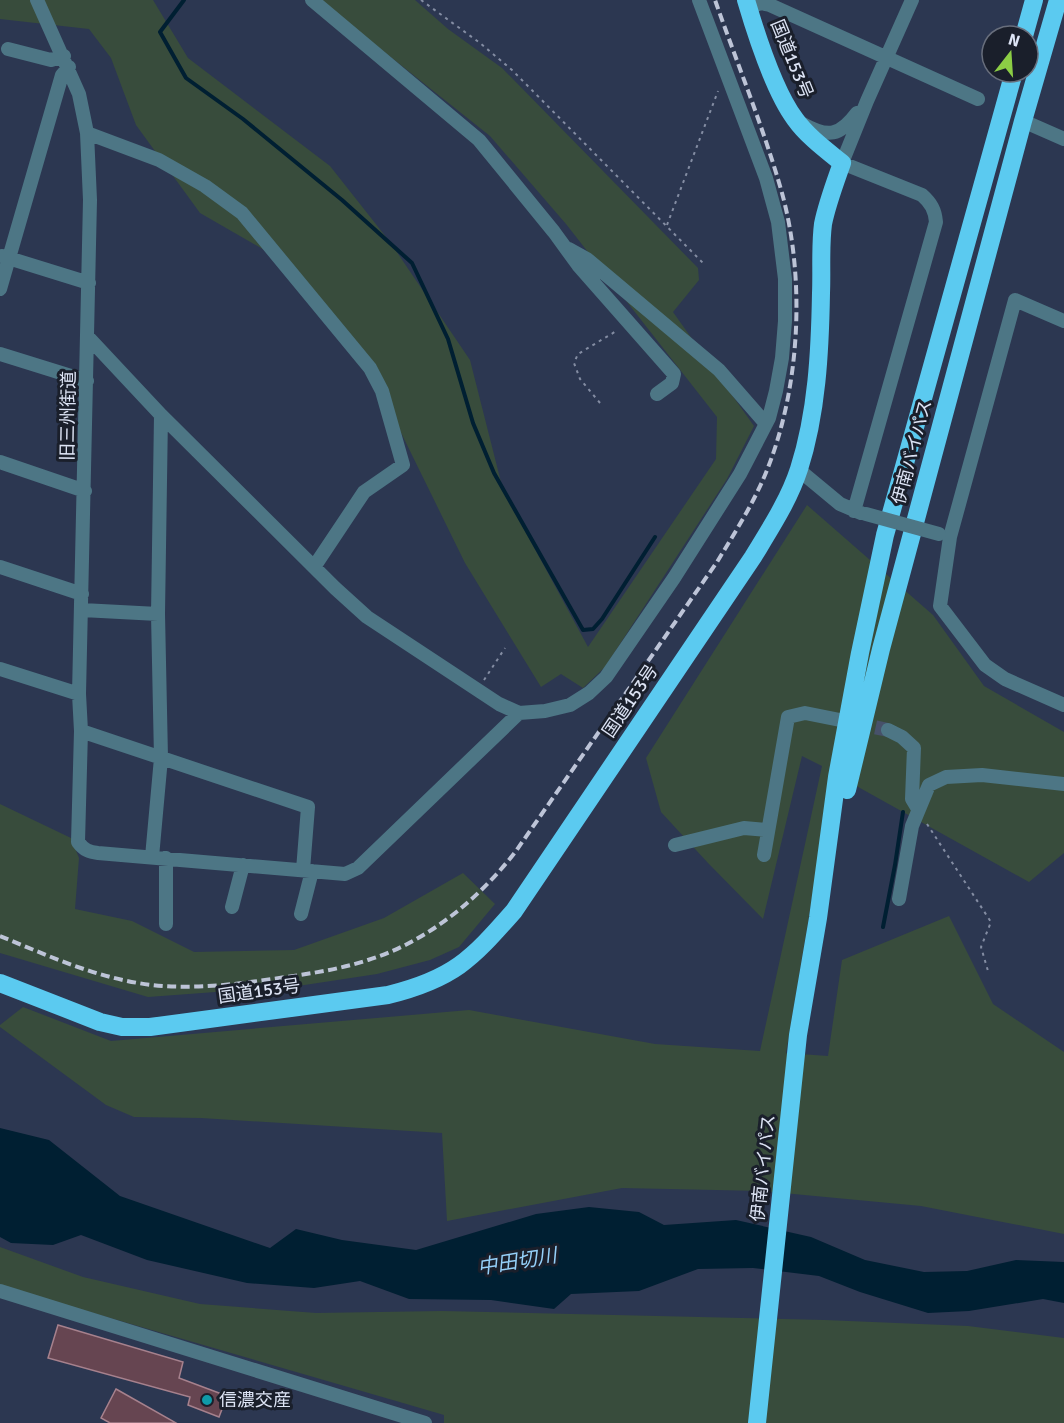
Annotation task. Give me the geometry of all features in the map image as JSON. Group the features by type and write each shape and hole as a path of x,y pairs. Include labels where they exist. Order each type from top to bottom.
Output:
{"highway":[{"path":"1027,24 1034,0"},
{"name":"伊南バイパス","path":"818,918 881,649 1023,121 1058,0"},
{"name":"国道153号","path":"0,983 100,1022 122,1027 150,1027 388,995 414,988 459,967 479,950 514,911 753,557 778,516 799,470 811,416 818,368 824,223 842,163 796,120 785,104 747,4"},
{"name":"伊南バイパス","path":"757,1423 798,1035 818,918 839,766 885,535 1011,84"}],"street":[{"name":"旧三州街道","path":"37,0 79,93 87,133 90,201 89,284 79,694 81,731 78,842 89,852 159,857"},
{"path":"312,0 479,140 628,323 674,374 672,383 657,394"},
{"path":"88,337 162,415 367,617 499,704 519,713 532,713 570,705 589,693 606,677 674,578 740,474 766,424 776,391 786,321 785,279 778,222 766,178 699,0"},
{"path":"860,512 936,222 931,203 922,195 842,163 912,0"},
{"path":"747,4 770,5 978,99"},
{"path":"0,289 4,257 66,62 8,49"},
{"path":"796,120 825,134 834,133 853,119 867,101"},
{"path":"1023,121 1064,139"},
{"path":"87,133 159,160 206,186 242,213 370,368 382,391 402,465 364,492 314,567"},
{"path":"565,247 587,259 719,370 766,424"},
{"path":"4,257 89,284"},
{"path":"1063,701 1005,679 985,665 940,606 945,535 1015,300 1064,321"},
{"path":"0,354 87,381"},
{"path":"162,415 158,614 161,758 159,857 166,924"},
{"path":"0,462 84,491"},
{"path":"799,470 840,504 860,512 945,535"},
{"path":"0,567 81,594"},
{"path":"81,610 158,614"},
{"path":"0,669 79,694"},
{"path":"159,857 345,874 358,868 519,713"},
{"path":"764,855 788,717 805,713 840,720"},
{"path":"888,730 902,737 914,748 912,799 918,809"},
{"path":"81,731 308,807 308,871 301,914"},
{"path":"899,899 912,826 929,785 946,777 982,776 1064,784"},
{"path":"675,845 744,828 768,830"},
{"path":"232,907 243,865"},
{"path":"0,1291 425,1423"}],"path":[{"path":"421,0 480,43 512,70 704,264"},
{"path":"666,226 726,71"},
{"path":"600,402 580,379 574,363 578,354 628,323"},
{"path":"478,690 505,648"},
{"path":"918,809 991,922 981,947 988,970"}],"green space":[{"path":"0,0 153,0 188,58 330,166 390,242 470,360 503,490 588,647 716,459 717,417 566,224 490,136 319,0 415,0 448,29 502,68 698,268 699,280 673,312 754,426 727,479 605,667 583,688 561,674 541,687 465,563 357,343 280,259 200,213 136,125 111,58 89,29 0,19"},
{"path":"807,505 933,615 984,686 1064,732 1064,853 1029,882 833,773 786,1053 828,1056 842,960 949,916 993,1004 1064,1052 1064,1234 921,1206 762,1191 622,1188 447,1221 442,1133 201,1118 134,1117 106,1105 0,1027 23,1007 111,1041 469,1010 655,1044 760,1051 822,766 802,756 763,919 661,812 646,758"},
{"path":"0,804 71,838 79,858 75,909 132,921 194,952 294,950 384,918 463,873 495,904 459,947 430,960 377,974 298,986 148,997 0,953"},
{"path":"0,1247 83,1277 200,1304 316,1313 442,1311 825,1320 968,1326 1064,1338 1064,1423 444,1423 444,1415 0,1286"}],"water":[{"name":"中田切川","path":"0,1128 49,1140 120,1196 270,1248 296,1229 342,1240 416,1250 536,1214 589,1207 639,1212 664,1225 736,1220 811,1237 865,1260 924,1272 967,1271 1016,1260 1064,1262 1064,1303 1043,1299 969,1311 928,1313 860,1292 819,1276 753,1268 698,1269 639,1291 571,1294 554,1309 491,1300 409,1299 360,1281 314,1288 247,1283 147,1260 81,1235 53,1245 11,1243 0,1237"}],"building":[{"path":"58,1325 183,1362 179,1378 227,1396 219,1417 188,1405 190,1397 48,1358"},
{"path":"116,1389 176,1423 110,1423 101,1418"}],"waterway":[{"path":"184,0 160,32 186,78 243,119 342,200 412,263 448,339 473,423 494,473 583,630 593,629 602,619 655,537"},
{"path":"883,927 903,812"}],"tunnel":[{"path":"855,723 888,730"}],"railway":[{"path":"0,936 85,969 138,983 185,987 249,982 304,974 368,960 411,942 450,917 468,902 486,886 516,851 730,541 765,475 786,408 796,336 794,262 790,227 767,145 715,0"}],"place":[{"name":"信濃交産","path":"207,1400"}]}
